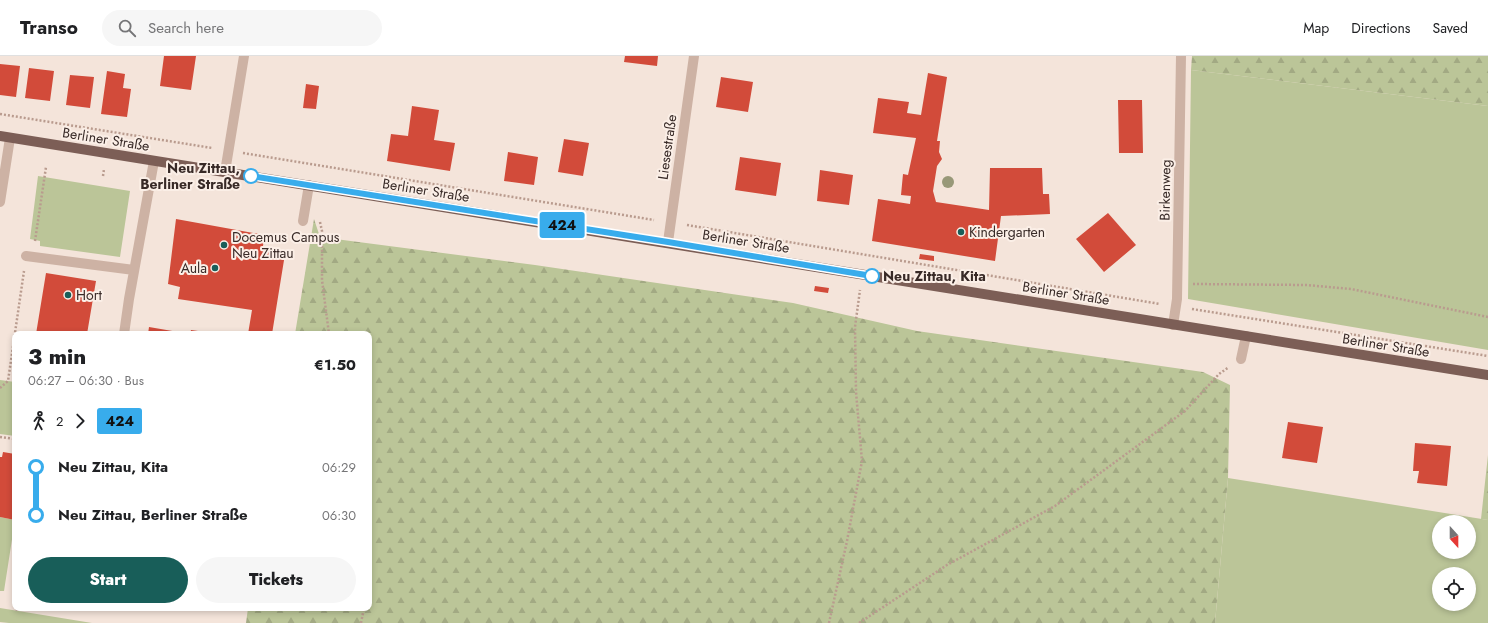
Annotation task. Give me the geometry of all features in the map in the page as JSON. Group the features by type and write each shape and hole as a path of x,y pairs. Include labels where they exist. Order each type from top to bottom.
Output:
{"main road":[{"name":"Berliner Straße","path":"5,137 668,242 862,275 1488,375"}],"street":[{"path":"225,172 244,56"},
{"name":"Liesestraße","path":"668,242 694,56"},
{"name":"Birkenweg","path":"1173,325 1177,284 1181,56"},
{"path":"0,202 5,137"},
{"path":"124,331 154,161"},
{"path":"303,221 309,186"},
{"path":"26,256 134,270"},
{"path":"1241,360 1246,336"}],"path":[{"path":"0,114 1488,356"},
{"path":"15,331 26,256 36,240 46,168"},
{"path":"305,208 316,212 322,231 322,280 329,331"},
{"path":"829,623 847,541 862,461 856,392 855,327 862,275"},
{"path":"1177,284 1306,285 1350,289 1488,317"},
{"path":"0,388 8,381 12,353"},
{"path":"860,623 947,565 1055,506 1185,411 1219,374 1241,360"},
{"path":"0,437 12,438"},
{"path":"361,623 363,611"}],"green space":[{"path":"1192,56 1488,56 1488,106 1191,70"},
{"path":"1191,70 1488,106 1488,350 1188,299"},
{"path":"38,176 130,191 120,257 40,246 40,241 30,239"},
{"path":"314,219 320,237 535,265 793,303 917,331 1203,372 1230,385 1228,478 1215,623 246,623 248,611 372,611 372,331 295,331"},
{"path":"0,380 12,382 12,436 0,434"},
{"path":"1488,455 1488,520 1481,519"},
{"path":"1228,478 1457,515 1432,515 1432,559 1476,559 1476,518 1488,520 1488,623 1215,623"},
{"path":"0,517 12,519 12,539 4,591 0,591"},
{"path":"0,608 92,623 9,623 0,622"}],"building":[{"path":"164,56 196,56 191,90 160,86"},
{"path":"625,56 658,56 657,66 624,62"},
{"path":"0,64 20,66 16,97 0,95"},
{"path":"29,68 54,71 50,101 25,98"},
{"path":"107,71 125,74 123,88 131,89 127,117 101,114"},
{"path":"928,73 947,77 937,141 940,141 939,152 942,159 937,166 933,191 936,202 989,210 990,168 1042,168 1043,194 1049,194 1050,214 1001,216 995,261 872,241 878,199 910,204 911,196 901,195 903,174 908,175 916,138 873,133 878,98 909,102 907,113 921,115"},
{"path":"70,75 94,77 90,108 66,105"},
{"path":"721,77 753,82 748,112 716,107"},
{"path":"306,84 319,86 316,109 303,108"},
{"path":"1118,100 1142,100 1143,153 1119,153"},
{"path":"412,106 439,110 434,140 455,143 450,171 387,161 391,134 408,136"},
{"path":"564,139 589,143 583,176 558,172"},
{"path":"508,152 538,157 534,185 504,181"},
{"path":"740,157 781,163 776,196 735,190"},
{"path":"820,170 853,175 849,205 817,201"},
{"path":"1108,213 1136,245 1104,272 1076,239"},
{"name":"Aula","path":"176,219 265,235 262,251 285,254 272,331 248,331 252,310 178,299 180,287 168,284"},
{"path":"920,254 934,256 934,261 919,259"},
{"name":"Hort","path":"46,273 96,281 88,331 36,331"},
{"path":"815,286 829,288 828,293 814,291"},
{"path":"149,327 172,331 148,331"},
{"path":"1288,422 1323,427 1317,463 1282,458"},
{"path":"1415,443 1451,446 1447,486 1417,483 1419,471 1413,471"},
{"path":"3,452 12,454 12,519 0,517 0,457 2,457"}],"bus line":[{"name":"424","path":"251,176 872,276"}],"place":[{"name":"Neu Zittau, Berliner Straße","path":"251,176"},
{"name":"Kindergarten","path":"961,232"},
{"name":"Docemus Campus Neu Zittau","path":"224,245"},
{"name":"Aula","path":"215,268"},
{"name":"Neu Zittau, Kita","path":"872,276"},
{"name":"Hort","path":"68,295"}]}
